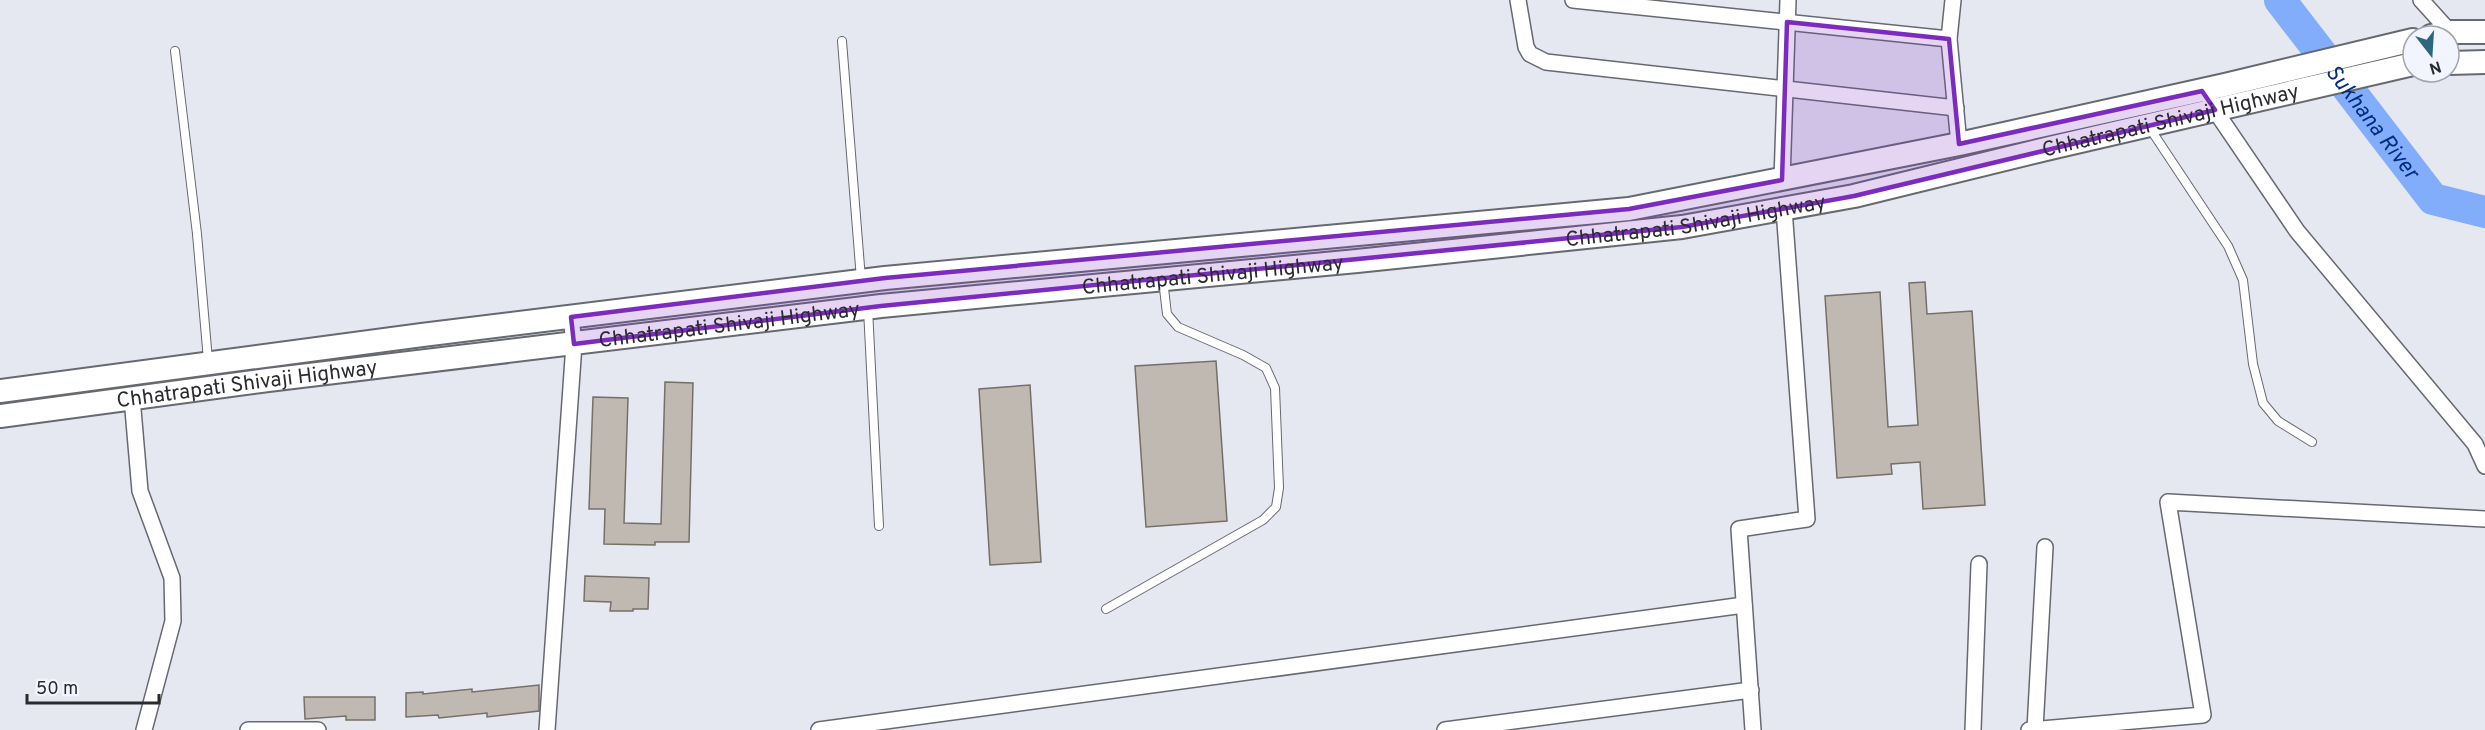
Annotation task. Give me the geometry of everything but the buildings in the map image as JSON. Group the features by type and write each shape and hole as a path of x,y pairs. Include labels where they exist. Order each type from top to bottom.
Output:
{"main road":[{"path":"2461,33 2485,32"},
{"name":"Chhatrapati Shivaji Highway","path":"0,391 861,281 1629,209 1959,144 2202,91 2401,43"},
{"path":"2461,63 2485,62"},
{"name":"Chhatrapati Shivaji Highway","path":"0,416 868,307 1682,227 1854,196 2401,67"}],"street":[{"path":"1518,0 1526,47 1530,54 1546,62 1956,108"},
{"path":"1574,0 1949,39"},
{"path":"1782,180 1788,0"},
{"path":"1953,0 1949,39 1959,144"},
{"path":"2421,0 2434,24"},
{"path":"2202,91 2226,108 2297,231 2475,444 2485,466"},
{"path":"1754,730 1739,528 1807,519 1784,209"},
{"path":"547,730 574,344 572,317"},
{"path":"132,399 141,491 172,578 173,621 144,730"},
{"path":"2029,730 2203,723 2168,502 2485,519"},
{"path":"2036,729 2045,547"},
{"path":"1973,730 1979,564"},
{"path":"819,730 1744,604"},
{"path":"1445,730 1751,690"},
{"path":"248,730 318,730"}],"lane":[{"path":"842,41 861,281"},
{"path":"175,51 197,234 209,363"},
{"path":"2148,125 2228,246 2243,280 2253,364 2263,403 2278,421 2312,442"},
{"path":"1106,609 1263,520 1276,507 1279,488 1275,388 1266,368 1243,355 1178,327 1167,314 1162,279"},
{"path":"868,307 879,526"}],"highlighted area":[{"path":"1787,22 1949,39 1959,144 2202,91 2215,110 1854,196 1682,227 881,306 574,344 571,317 885,278 1629,209 1782,180"}],"waterway":[{"name":"Sukhana River","path":"2280,0 2433,199 2485,212"}]}
